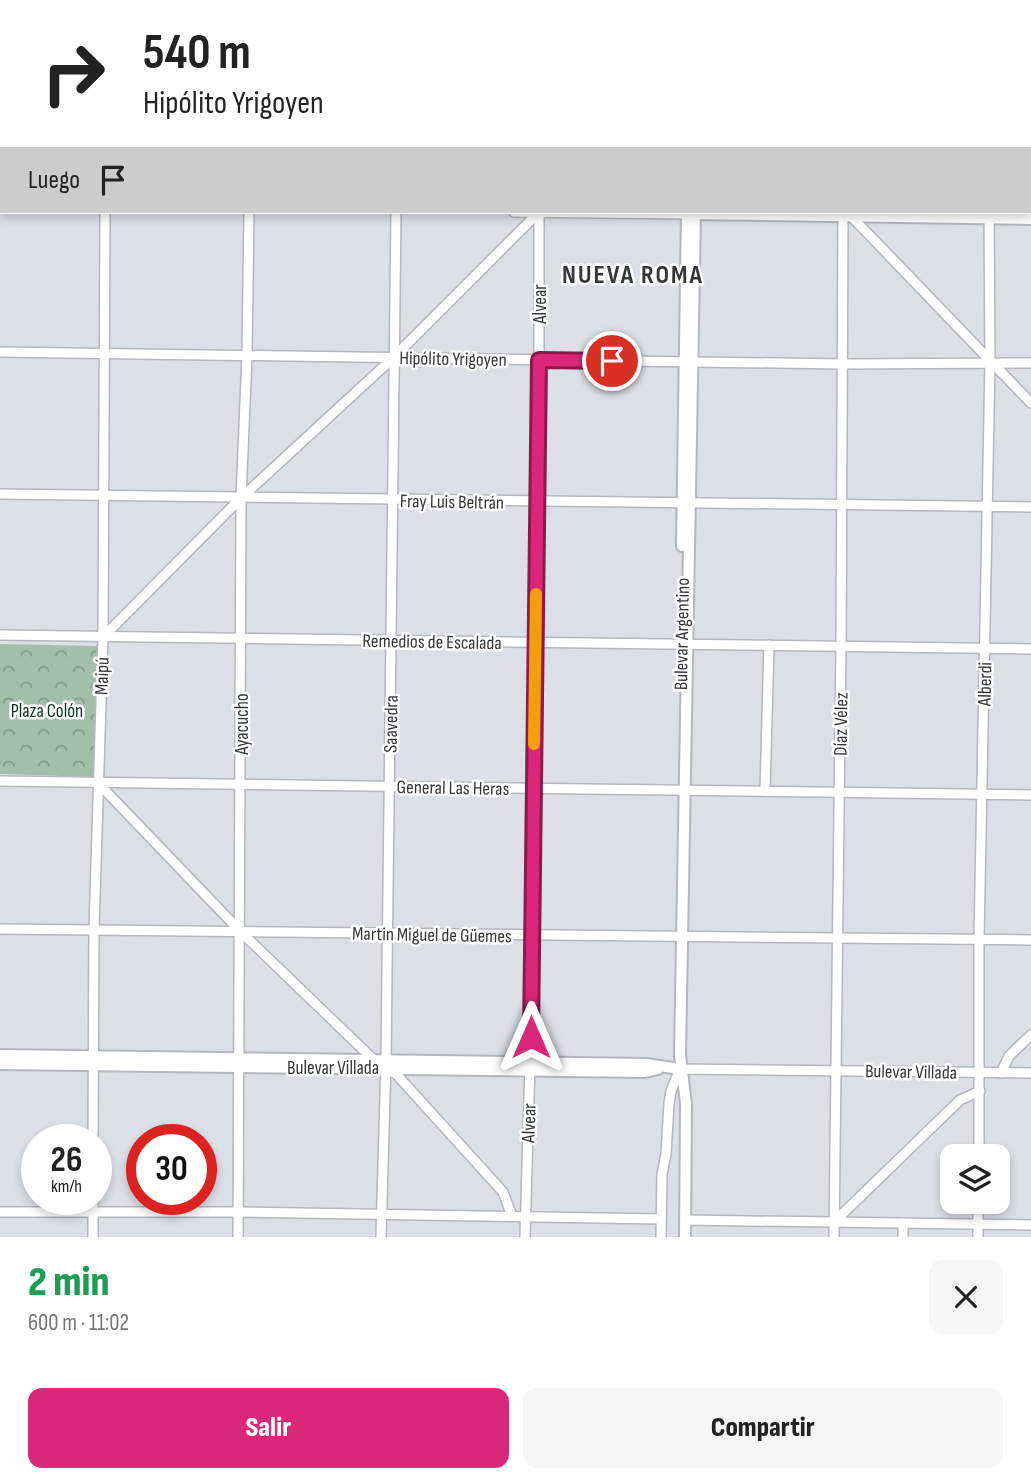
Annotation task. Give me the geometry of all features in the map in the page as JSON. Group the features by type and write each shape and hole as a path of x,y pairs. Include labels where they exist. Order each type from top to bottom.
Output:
{"main road":[{"name":"Bulevar Argentino","path":"685,1237 686,1153 685,1096 680,1069 680,937 691,214"},
{"path":"812,214 989,215 1031,219"},
{"name":"Bulevar Villada","path":"0,1055 93,1060 530,1066 645,1072 665,1068 680,1069"},
{"name":"Bulevar Villada","path":"0,1063 93,1060"},
{"name":"Bulevar Villada","path":"239,1063 373,1060 386,1064"}],"street":[{"name":"Maipú","path":"93,1124 94,930 103,637 105,214"},
{"name":"Ayacucho","path":"238,1237 242,784 241,498 249,214"},
{"name":"Saavedra","path":"381,1237 386,1064 396,214"},
{"path":"103,637 241,498 394,357 537,214"},
{"name":"Alvear","path":"525,1237 534,788 539,214"},
{"path":"845,215 1031,403"},
{"name":"Díaz Vélez","path":"834,1237 845,215"},
{"name":"Alberdi","path":"979,1144 979,939 990,361 989,215"},
{"name":"Hipólito Yrigoyen","path":"0,352 842,364 990,361 1031,363"},
{"name":"Fray Luis Beltrán","path":"0,495 1031,507"},
{"name":"Remedios de Escalada","path":"0,635 1031,649"},
{"path":"765,791 769,645"},
{"name":"General Las Heras","path":"0,781 1031,795"},
{"path":"98,783 241,932 373,1060"},
{"name":"Martin Miguel de Güemes","path":"0,929 1031,940"},
{"path":"1001,1073 1009,1056 1031,1035"},
{"path":"386,1064 503,1192 512,1216"},
{"path":"661,1237 662,1174 669,1104 680,1069"},
{"name":"Bulevar Villada","path":"680,1069 1031,1073"},
{"path":"834,1222 960,1100 980,1091"},
{"path":"666,1154 686,1153"},
{"path":"112,1211 661,1219"},
{"path":"0,1212 21,1212"},
{"path":"978,1214 978,1237"},
{"path":"93,1215 93,1237"},
{"path":"685,1220 1031,1225"},
{"path":"902,1237 903,1223"}],"green space":[{"name":"Plaza Colón","path":"0,644 97,646 93,777 0,774"}],"slow traffic":[{"path":"534,744 536,594"}],"district":[{"name":"NUEVA ROMA","path":"633,274"}],"route":[{"path":"531,1037 539,360 612,361"}]}
